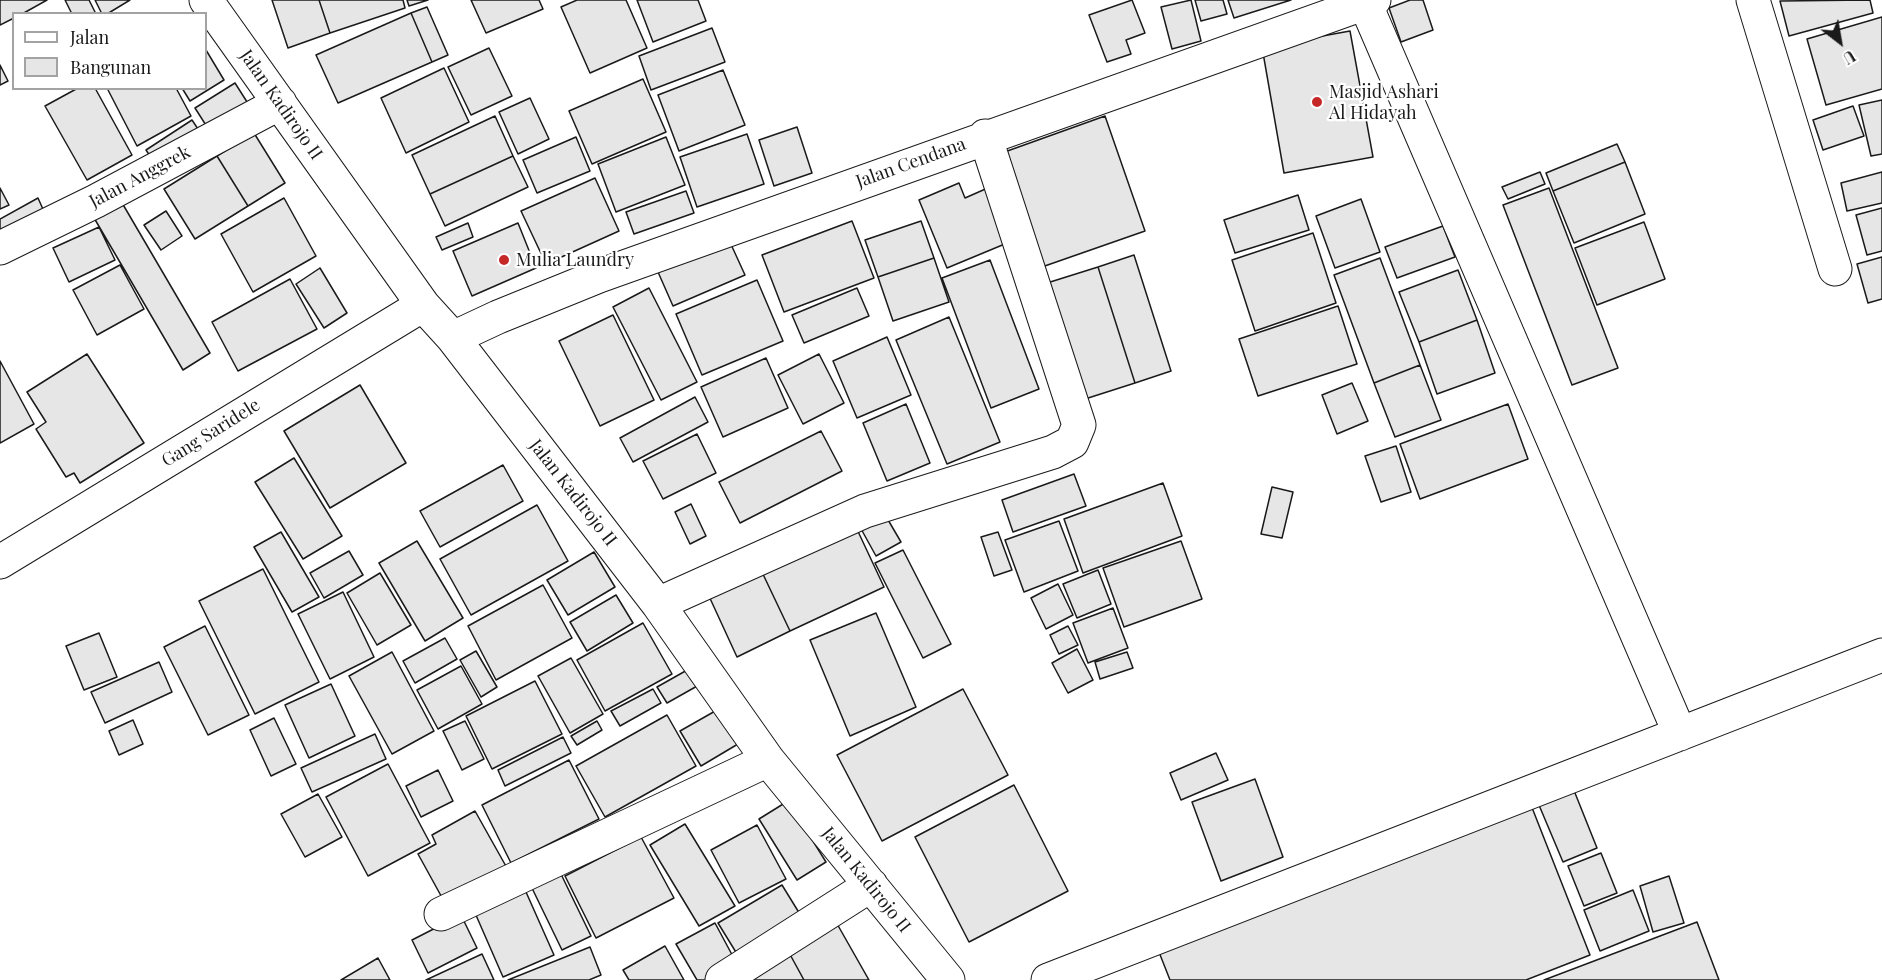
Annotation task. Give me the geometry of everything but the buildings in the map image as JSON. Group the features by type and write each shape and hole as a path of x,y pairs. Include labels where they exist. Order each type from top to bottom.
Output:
{"street":[{"name":"Jalan Kadirojo II","path":"206,0 423,305 453,338 658,604 768,760 948,980"},
{"path":"1753,0 1835,269"},
{"path":"1369,2 1680,734"},
{"name":"Jalan Cendana","path":"453,338 498,316 599,276 985,136 1369,2"},
{"name":"Jalan Anggrek","path":"0,248 280,103"},
{"path":"658,604 865,511 1053,452 1072,442 1079,424 985,136"},
{"name":"Gang Saridele","path":"0,562 423,305"},
{"path":"1048,980 1882,655"},
{"path":"441,914 768,760"},
{"path":"722,980 871,885"}],"place":[{"name":"Masjid Ashari Al Hidayah","path":"1317,102"},
{"name":"Mulia Laundry","path":"504,260"}]}
